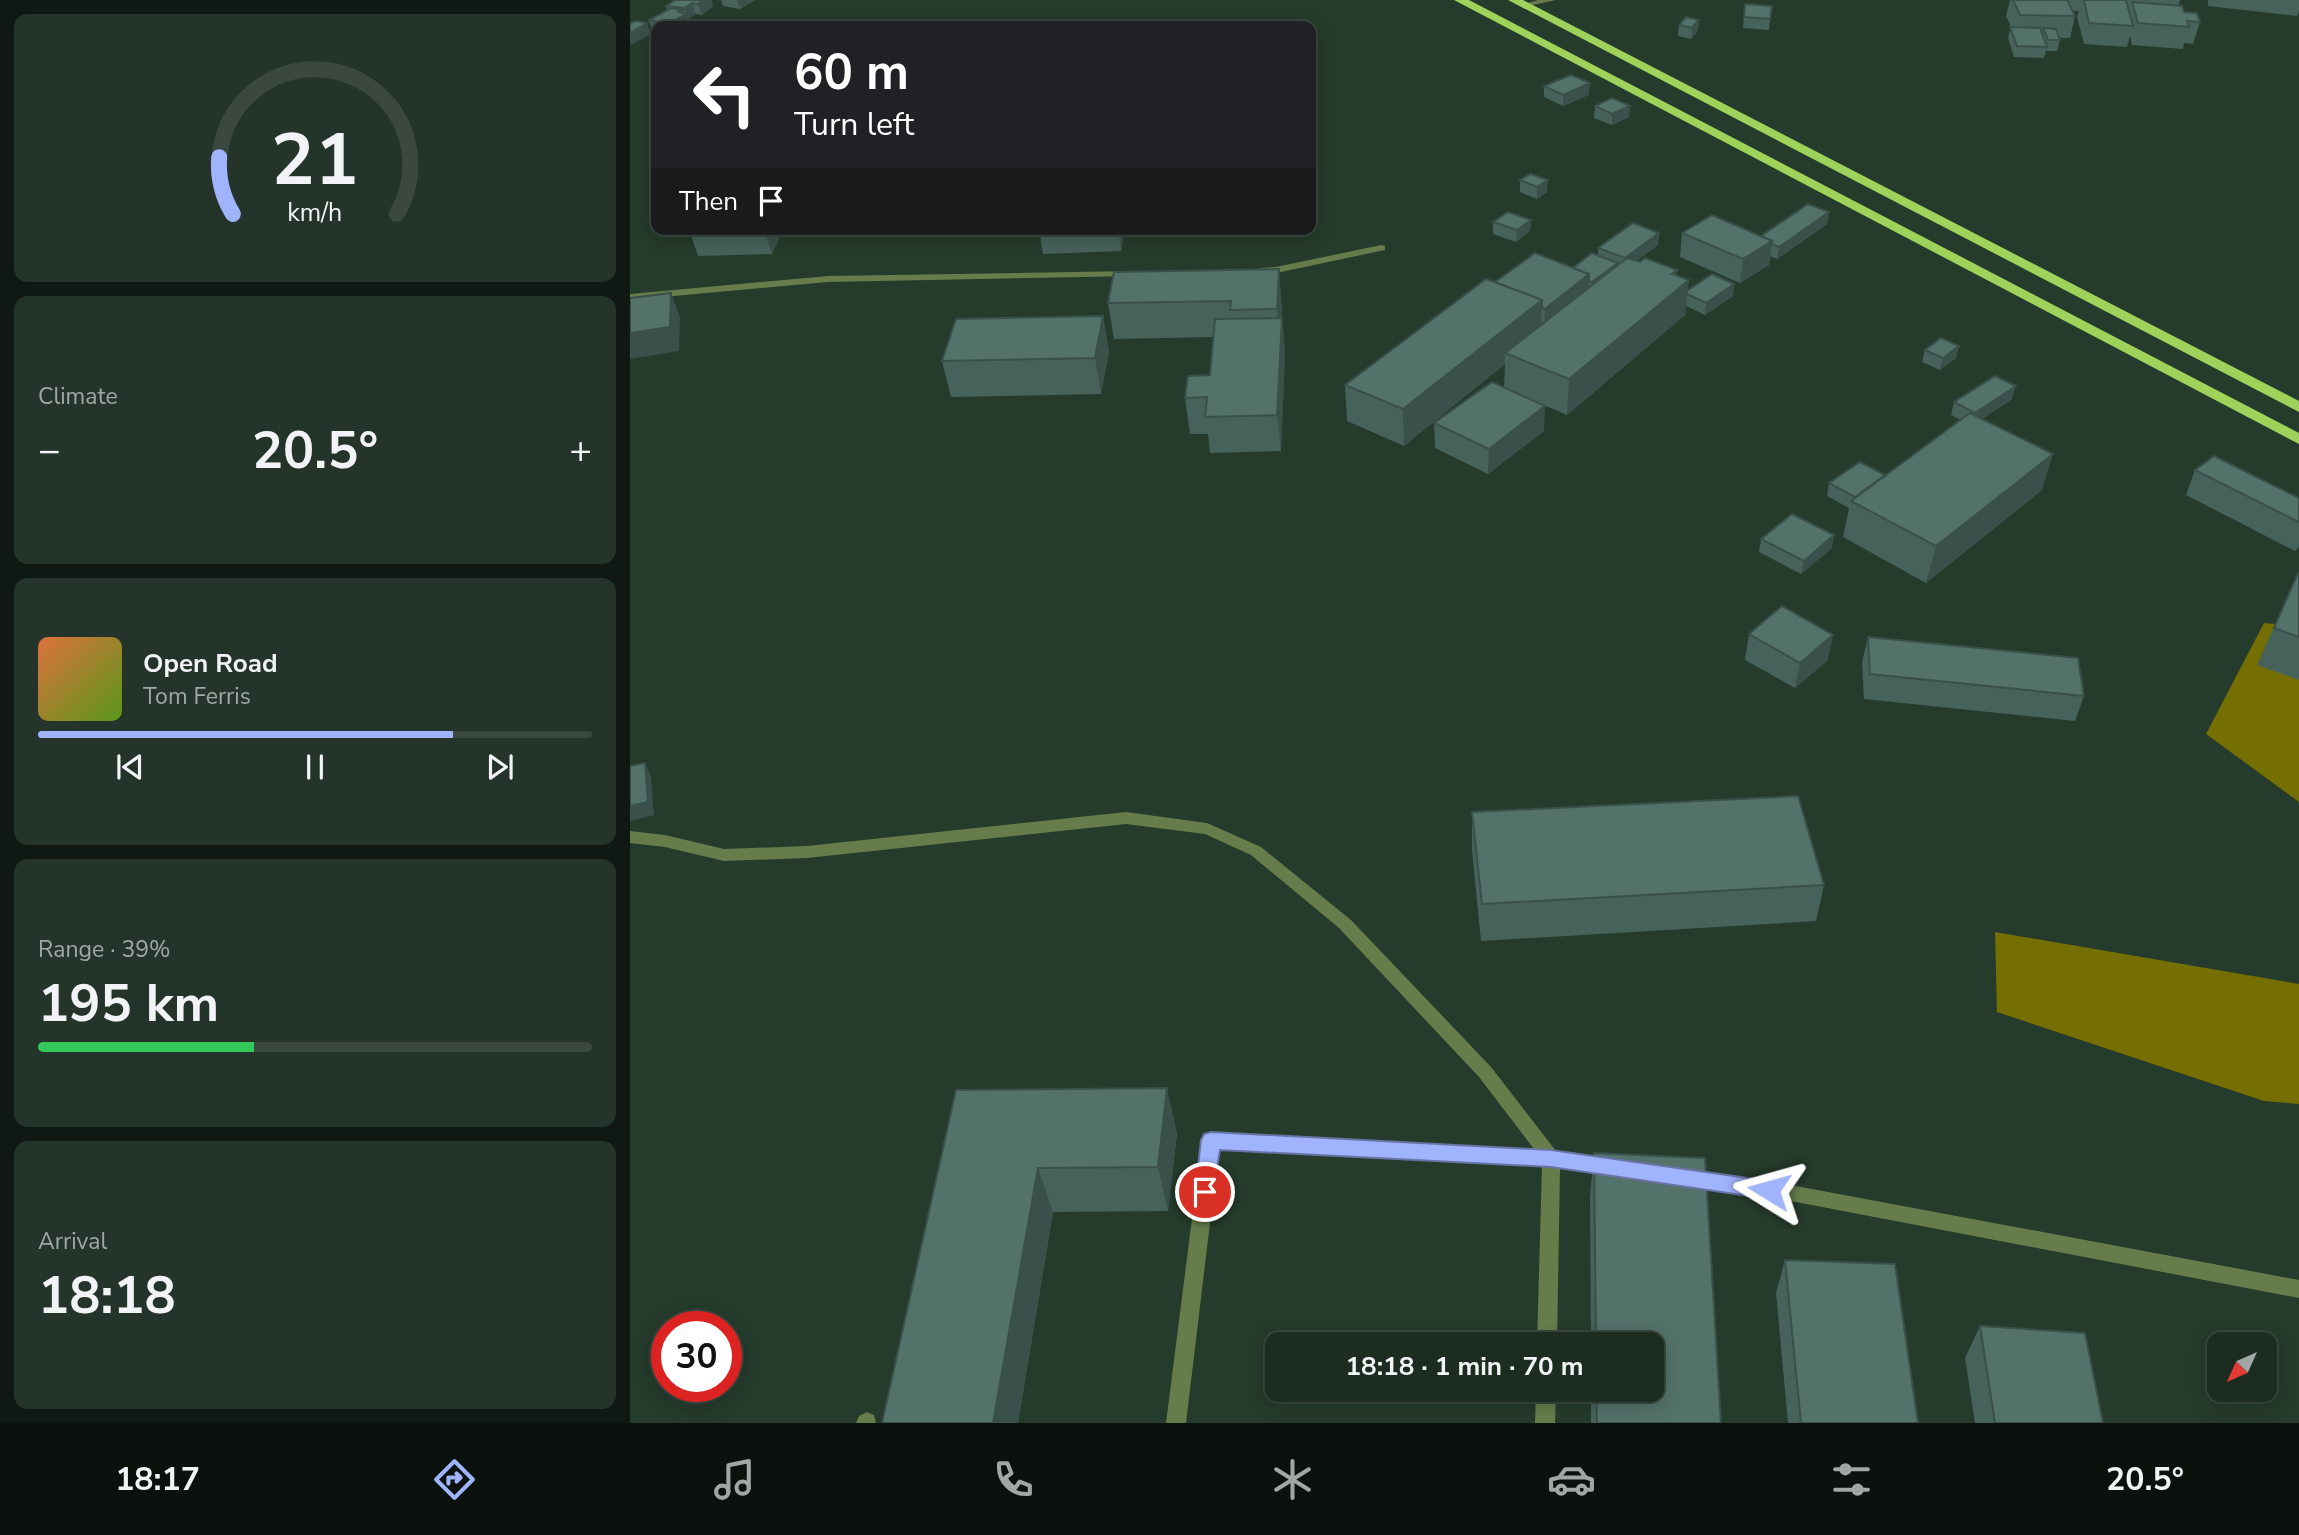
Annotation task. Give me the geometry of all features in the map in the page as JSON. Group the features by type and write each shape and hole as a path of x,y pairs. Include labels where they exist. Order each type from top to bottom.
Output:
{"highway":[{"path":"1460,0 2299,439"},
{"path":"1519,2 2299,407"}],"street":[{"path":"1519,2 1552,0"},
{"path":"1252,271 1276,271 1381,248"},
{"path":"630,297 828,279 1143,273"},
{"path":"630,837 724,855 807,852 1126,818 1207,829 1256,851 1345,924 1485,1072 1551,1158 1547,1332"},
{"path":"1176,1423 1211,1140 1551,1158 1633,1170"},
{"path":"1673,1176 1796,1194 2299,1289"},
{"path":"1545,1423 1546,1402"}],"shaded area":[{"path":"2264,623 2299,626 2299,802 2206,734"},
{"path":"1995,932 2299,984 2299,1104 2264,1101 1997,1012"}],"building":[{"path":"675,0 703,0 685,8 666,6"},
{"path":"2013,0 2067,0 2075,16 2020,15"},
{"path":"2084,0 2126,0 2133,26 2089,23"},
{"path":"2132,2 2182,6 2184,12 2197,13 2200,22 2187,21 2189,27 2138,23"},
{"path":"1745,4 1772,6 1770,19 1744,17"},
{"path":"671,8 683,10 679,12 686,14 673,21 649,20"},
{"path":"1686,17 1699,20 1692,28 1679,25"},
{"path":"635,21 647,23 630,33 630,24"},
{"path":"2010,27 2040,28 2047,47 2017,46"},
{"path":"2043,28 2056,29 2060,40 2048,40"},
{"path":"1571,75 1590,83 1563,95 1544,86"},
{"path":"1612,98 1630,106 1612,114 1595,106"},
{"path":"1530,174 1548,180 1537,187 1520,180"},
{"path":"1808,204 1829,212 1779,247 1761,236"},
{"path":"1508,212 1531,220 1517,230 1493,222"},
{"path":"1712,215 1772,241 1743,259 1682,233"},
{"path":"1633,223 1659,233 1625,258 1598,248"},
{"path":"1535,253 1589,274 1545,309 1542,307 1542,300 1495,282"},
{"path":"1592,253 1618,263 1592,282 1589,281 1589,274 1573,268"},
{"path":"1627,258 1640,262 1645,258 1677,270 1672,274 1689,280 1569,379 1505,353"},
{"path":"1279,269 1277,309 1230,310 1231,301 1108,303 1114,272"},
{"path":"1712,274 1734,284 1706,303 1687,294 1687,291"},
{"path":"1486,279 1542,300 1403,409 1345,385"},
{"path":"671,293 670,327 630,333 630,298"},
{"path":"1103,316 1095,358 942,361 956,319"},
{"path":"1282,318 1277,415 1205,417 1207,397 1185,398 1188,376 1210,375 1215,319"},
{"path":"1941,338 1959,346 1943,358 1925,350"},
{"path":"1995,376 2016,386 1975,413 1954,402"},
{"path":"1492,382 1545,406 1489,449 1434,423"},
{"path":"1970,413 2053,454 1936,546 1851,501"},
{"path":"2214,456 2299,498 2299,522 2195,470"},
{"path":"1860,462 1885,475 1855,497 1829,483"},
{"path":"1792,514 1834,535 1804,561 1761,539"},
{"path":"2299,574 2299,637 2274,628"},
{"path":"1782,606 1833,635 1800,663 1749,634"},
{"path":"1868,637 2078,658 2084,696 1870,674"},
{"path":"645,763 648,802 630,806 630,766"},
{"path":"1798,796 1824,885 1482,904 1472,812"},
{"path":"1167,1088 1158,1167 1038,1168 993,1423 882,1423 956,1090"},
{"path":"1594,1153 1705,1158 1721,1423 1597,1423 1596,1402 1664,1402 1664,1332 1596,1332"},
{"path":"1785,1260 1895,1264 1918,1423 1801,1423"},
{"path":"1980,1326 2085,1333 2103,1423 1995,1423"}],"route":[{"path":"1205,1192 1211,1140 1551,1158 1769,1190"}]}
